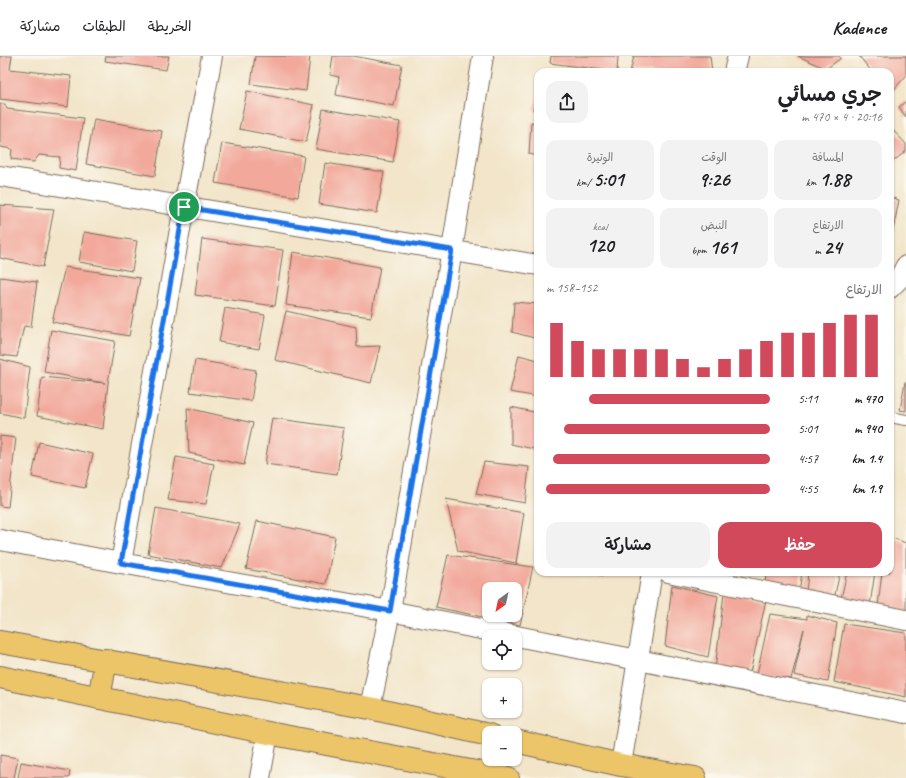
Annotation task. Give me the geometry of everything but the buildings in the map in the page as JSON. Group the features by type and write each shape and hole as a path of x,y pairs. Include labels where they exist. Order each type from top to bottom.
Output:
{"main road":[{"path":"0,642 370,708 482,733"},
{"path":"99,698 106,660"},
{"path":"0,677 268,733 508,778"},
{"path":"522,743 621,765 695,778"}],"street":[{"path":"121,563 212,56"},
{"path":"370,708 390,611 452,250 483,56"},
{"path":"735,68 738,56"},
{"path":"0,176 534,264"},
{"path":"894,284 899,279 906,266"},
{"path":"0,540 390,611 906,713"},
{"path":"621,765 651,576"},
{"path":"688,576 906,620"},
{"path":"260,778 268,733"}],"lane":[{"path":"894,417 906,420"}],"route":[{"path":"184,207 452,250 390,611 121,563 184,207"}]}
